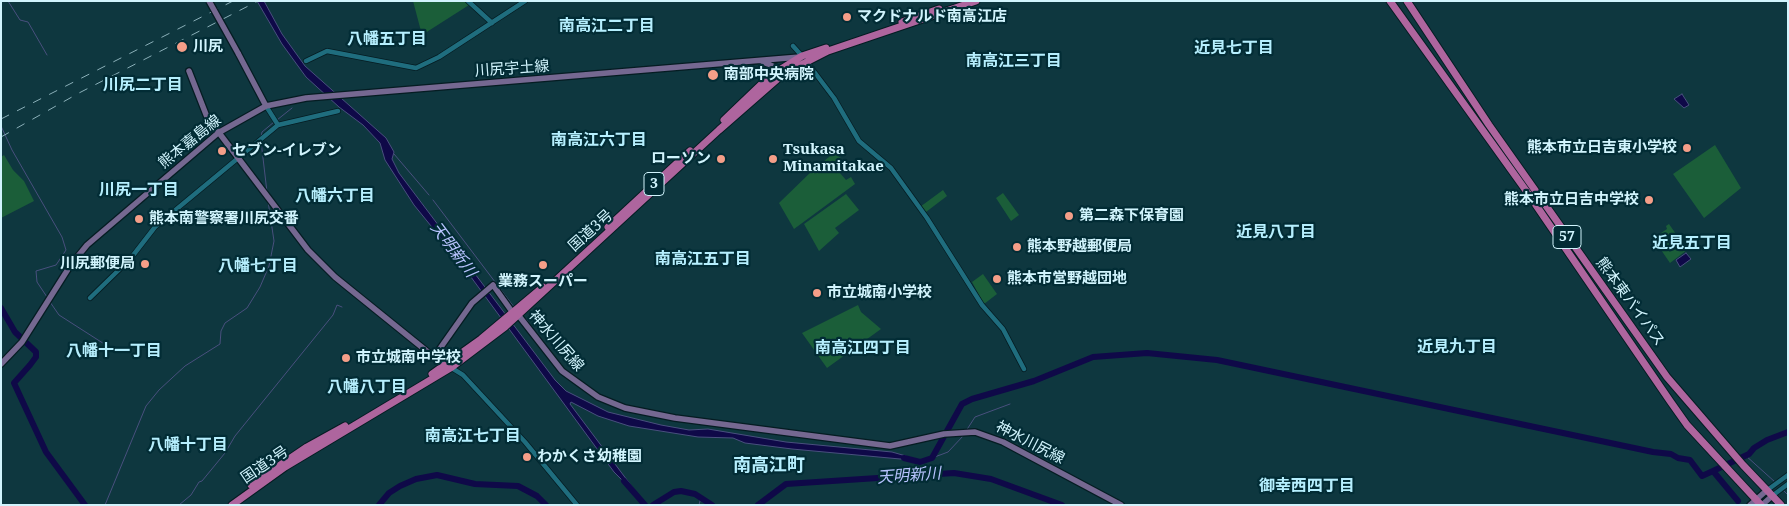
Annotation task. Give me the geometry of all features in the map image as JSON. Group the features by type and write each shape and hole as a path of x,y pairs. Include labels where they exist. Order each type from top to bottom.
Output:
{"highway":[{"name":"国道3号","path":"232,505 285,467 449,365 503,325 784,71 804,59 963,1"},
{"name":"国道3号","path":"804,59 976,1"},
{"name":"熊本東バイパス","path":"1390,1 1456,92 1687,425 1732,476 1760,503"},
{"path":"1394,1 1456,92"},
{"path":"1401,1 1442,55"},
{"name":"熊本東バイパス","path":"1407,1 1442,55 1667,377 1742,465 1781,505"},
{"name":"国道3号","path":"513,316 770,76 784,71"},
{"name":"国道3号","path":"224,505 307,447 376,409 449,365"}],"main road":[{"path":"209,1 266,106"},
{"name":"川尻宇土線","path":"266,106 322,96 760,62 784,58 804,59"},
{"path":"772,60 780,63 784,71"},
{"path":"760,62 768,67 770,76"},
{"name":"川尻宇土線","path":"760,62 784,71"},
{"path":"189,71 207,117 308,250 326,269 434,357"},
{"name":"熊本嘉島線","path":"1,364 24,340 70,266 87,245 218,133 266,106"},
{"name":"神水川尻線","path":"434,357 472,303 493,285 513,316 567,376 598,397 625,408 676,418 873,444 905,444 936,435 975,432 997,439 1121,505"},
{"path":"1760,503 1766,491"},
{"path":"1750,505 1760,503 1772,496"}],"street":[{"path":"468,1 492,23"},
{"path":"306,60 327,51 416,68 439,58 525,1"},
{"path":"793,46 834,98 859,141 891,168 927,218 982,305 1002,329 1024,369"},
{"path":"266,106 278,125"},
{"path":"90,298 131,258 155,228 278,125 338,111"},
{"path":"434,357 463,375 519,436 577,505"},
{"path":"1766,491 1788,475"},
{"path":"1772,496 1788,484"}],"green space":[{"path":"413,1 464,1 469,5 422,35"},
{"path":"1715,145 1741,188 1704,218 1673,174"},
{"path":"834,153 841,158 834,166 846,180 851,177 855,184 794,229 779,203 814,169"},
{"path":"4,155 13,170 24,181 34,201 1,218 1,157"},
{"path":"943,190 947,196 926,212 921,206"},
{"path":"1003,193 1019,215 1011,221 996,198"},
{"path":"846,194 859,210 835,228 839,233 819,251 804,224"},
{"path":"1669,224 1687,250 1670,263 1657,244 1659,242 1655,237 1667,229 1666,226"},
{"path":"983,274 997,294 984,304 972,282"},
{"path":"858,305 861,312 881,329 827,368 802,333"}],"water":[{"path":"257,1 264,1 282,34 305,66 386,138 394,152 392,159 399,173 555,380 566,391 608,412 661,425 689,430 708,429 786,442 892,452 906,456 911,460 792,449 745,443 733,438 698,437 629,426 598,416 571,402 570,404 642,500 614,472 457,258 414,205 385,160 380,143 363,125 339,107 306,77 282,44"},
{"path":"1682,94 1689,105 1684,108 1674,99"},
{"path":"1686,253 1691,259 1680,267 1676,260"}],"waterway":[{"path":"8,1 20,20 28,22 47,55"},
{"path":"277,120 292,108"},
{"path":"261,137 262,132 274,122"},
{"path":"1,126 12,150 62,237 66,250 56,265 36,271 37,282 47,297"},
{"path":"261,141 267,192"},
{"path":"394,154 429,195"},
{"path":"433,200 514,307"},
{"path":"105,505 146,406 159,390 185,366 220,344 221,331 225,323 247,308 260,287 269,266 274,241 268,201"},
{"path":"50,302 59,315 109,347"},
{"path":"179,505 191,495 199,482 202,481 225,453 235,436 333,315 337,305 342,307"},
{"path":"1,308 15,332 36,352 36,357 14,383 46,452 85,505"},
{"path":"523,316 528,321"},
{"path":"904,458 920,462 932,458 962,404 972,399 1034,381 1093,357 1147,353 1217,360 1653,452 1671,454 1678,458 1690,460 1702,476 1713,471 1738,501"},
{"path":"966,431 975,417 1010,404"},
{"name":"天明新川","path":"1713,471 1749,454 1754,448 1767,440 1788,432"},
{"path":"932,458 948,452 964,435"},
{"path":"1745,455 1775,482"},
{"name":"天明新川","path":"758,505 786,484 954,473 991,479 1062,505"},
{"path":"379,505 389,493 400,486 416,479 437,475 475,484 518,486 537,496 546,505"},
{"name":"天明新川","path":"624,481 645,505"},
{"path":"1783,490 1788,495"},
{"name":"天明新川","path":"653,505 674,492 681,491 695,494 712,505"},
{"name":"天明新川","path":"699,505 701,497"}],"railway":[{"path":"1,119 233,1"},
{"path":"1,137 79,93 258,1"}],"place":[{"name":"マクドナルド南高江店","path":"847,17"},
{"name":"川尻","path":"182,47"},
{"name":"南部中央病院","path":"713,75"},
{"name":"熊本市立日吉東小学校","path":"1687,148"},
{"name":"セブン-イレブン","path":"222,151"},
{"name":"ローソン","path":"721,159"},
{"name":"Tsukasa Minamitakae","path":"773,159"},
{"name":"熊本市立日吉中学校","path":"1649,200"},
{"name":"第二森下保育園","path":"1069,216"},
{"name":"熊本南警察署川尻交番","path":"139,219"},
{"name":"熊本野越郵便局","path":"1017,247"},
{"name":"川尻郵便局","path":"145,264"},
{"name":"業務スーパー","path":"543,265"},
{"name":"熊本市営野越団地","path":"997,279"},
{"name":"市立城南小学校","path":"817,293"},
{"name":"市立城南中学校","path":"346,358"},
{"name":"わかくさ幼稚園","path":"527,457"}],"district":[{"name":"南高江二丁目","path":"607,26"},
{"name":"八幡五丁目","path":"387,39"},
{"name":"近見七丁目","path":"1234,48"},
{"name":"南高江三丁目","path":"1014,61"},
{"name":"川尻二丁目","path":"143,85"},
{"name":"南高江六丁目","path":"599,140"},
{"name":"川尻一丁目","path":"139,190"},
{"name":"八幡六丁目","path":"335,196"},
{"name":"近見八丁目","path":"1276,232"},
{"name":"近見五丁目","path":"1692,243"},
{"name":"南高江五丁目","path":"703,259"},
{"name":"八幡七丁目","path":"258,266"},
{"name":"近見九丁目","path":"1457,347"},
{"name":"南高江四丁目","path":"863,348"},
{"name":"八幡十一丁目","path":"114,351"},
{"name":"八幡八丁目","path":"367,387"},
{"name":"南高江七丁目","path":"473,436"},
{"name":"八幡十丁目","path":"188,445"},
{"name":"南高江町","path":"769,466"},
{"name":"御幸西四丁目","path":"1307,486"}]}
